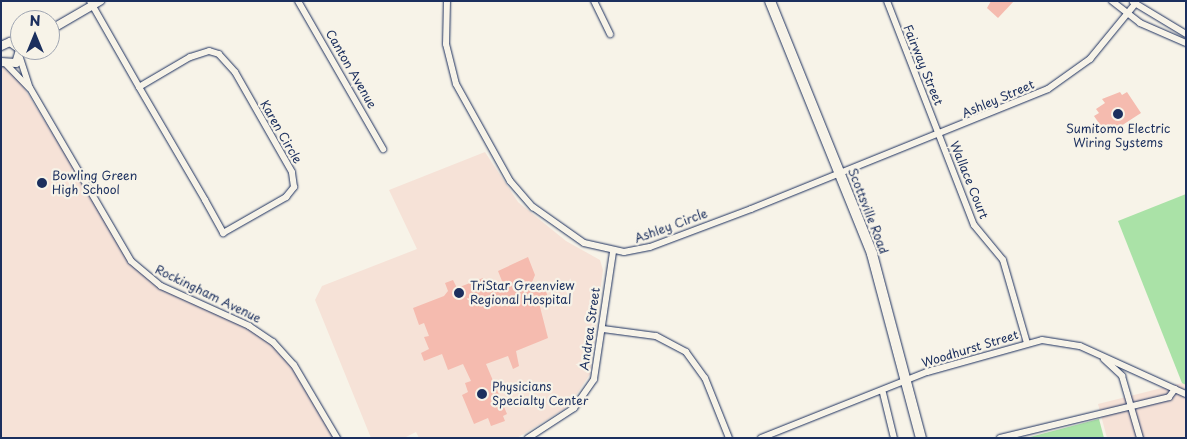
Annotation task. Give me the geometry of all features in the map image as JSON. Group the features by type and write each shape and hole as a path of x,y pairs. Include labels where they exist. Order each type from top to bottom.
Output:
{"main road":[{"name":"Scottsville Road","path":"770,1 841,174 878,272 921,438"}],"street":[{"name":"Canton Avenue","path":"298,1 383,149"},
{"name":"Ashley Circle","path":"447,1 446,44 454,79 504,172 545,217 584,243 613,252 650,247 841,174"},
{"path":"594,1 610,34"},
{"name":"Fairway Street","path":"887,1 940,135"},
{"path":"1112,1 1127,14 1163,35 1186,43"},
{"path":"1134,2 1186,34"},
{"name":"Ashley Street","path":"841,174 940,135 1069,77 1096,53 1127,14 1134,2"},
{"path":"60,24 94,3"},
{"name":"Karen Circle","path":"94,3 139,86 223,233 286,197 294,187 292,172 235,72 219,54 204,52 190,57 139,86"},
{"name":"Rockingham Avenue","path":"24,60 30,88 107,224 138,270 161,286 249,326 273,342 294,365 337,438"},
{"name":"Rockingham Avenue","path":"3,64 30,88"},
{"name":"Wallace Court","path":"940,135 974,225 999,252 1027,343"},
{"name":"Andrea Street","path":"528,438 568,413 585,395 596,373 613,252"},
{"path":"603,329 656,336 686,352 705,378 729,438"},
{"name":"Woodhurst Street","path":"761,438 883,393 907,380 1027,343 1057,341 1097,354 1186,394"},
{"path":"1097,354 1122,376 1140,438"},
{"path":"1000,438 1169,396 1175,389"},
{"path":"883,393 894,438"}],"shaded area":[{"name":"Bowling Green High School","path":"1,66 8,67 20,81 129,258 146,276 273,342 294,365 337,438 1,438"},
{"name":"TriStar Greenview Regional Hospital","path":"485,152 518,202 566,241 600,260 603,270 590,374 569,406 517,438 419,438 416,432 404,438 371,438 315,300 322,286 417,249 389,190"},
{"path":"1186,382 1186,438 1107,438 1098,404"}],"green space":[{"path":"1186,194 1186,385 1182,383 1118,221"},
{"path":"1099,419 1104,438 1026,438"}],"building":[{"path":"991,1 1014,1 998,18 987,8"},
{"name":"Sumitomo Electric Wiring Systems","path":"1120,92 1122,95 1127,92 1141,113 1107,135 1094,116 1099,113 1096,109 1105,103 1102,99"},
{"name":"TriStar Greenview Regional Hospital","path":"528,257 535,275 530,287 542,282 549,299 539,303 548,338 516,351 519,366 513,369 508,356 486,364 507,414 503,416 505,421 491,426 488,418 474,424 462,395 468,392 465,383 471,381 463,364 448,370 442,354 424,361 421,353 429,349 424,337 429,336 424,323 419,325 413,308 444,296 448,291 445,283 453,280 457,288 483,278 489,292 504,286 498,271"}],"place":[{"name":"Sumitomo Electric Wiring Systems","path":"1118,114"},
{"name":"Bowling Green High School","path":"42,183"},
{"name":"TriStar Greenview Regional Hospital","path":"459,293"},
{"name":"Physicians Specialty Center","path":"482,394"}]}
